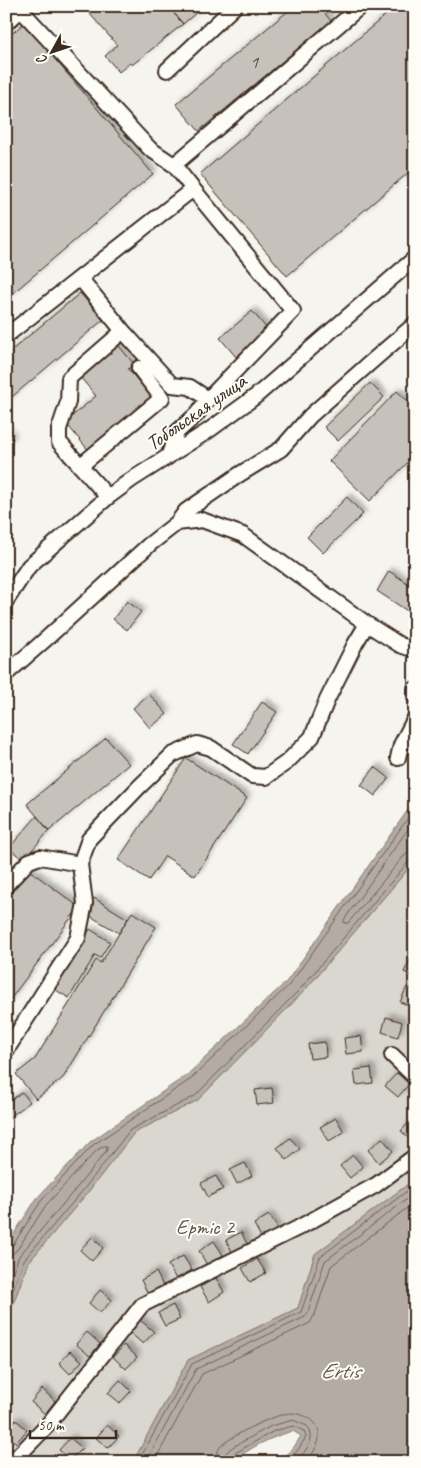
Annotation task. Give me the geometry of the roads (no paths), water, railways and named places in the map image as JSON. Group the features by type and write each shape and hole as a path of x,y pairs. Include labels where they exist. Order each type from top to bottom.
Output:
{"street":[{"path":"168,70 235,6"},
{"path":"174,165 361,6"},
{"path":"6,23 21,10 150,149 174,165 293,312 208,399 197,414 177,432 168,457"},
{"path":"6,336 193,189"},
{"name":"Тобольская улица","path":"6,601 29,566 108,497 131,480 208,432 256,396 415,258"},
{"path":"80,278 123,331 172,385 190,387 208,399"},
{"path":"6,674 150,544 178,523 186,511 281,449 310,416 415,324"},
{"path":"108,497 58,442 59,429 68,402 69,378 123,331"},
{"path":"80,466 162,398 139,368"},
{"path":"178,523 202,520 243,535 400,646 415,650"},
{"path":"6,1051 78,938 85,904 80,864 89,840 172,754 197,744 211,748 252,776 266,776 288,762 312,737 327,700 352,649 368,624"},
{"path":"415,689 415,697"},
{"path":"398,758 401,745 415,718"},
{"path":"6,885 29,861 40,858 80,864"},
{"path":"392,1055 415,1077"},
{"path":"12,1462 45,1428 142,1305 290,1232 359,1195 376,1185 415,1156"}],"water":[{"path":"415,800 415,861 304,991 198,1100 134,1133 88,1192 28,1263 6,1323 6,1246 37,1198 90,1142 187,1075 287,981"},
{"name":"Ertis","path":"415,1179 415,1462 278,1462 294,1447 301,1436 293,1431 261,1444 232,1462 133,1462 188,1360 298,1308 315,1254"}],"park label":[{"name":"Ертіс 2","path":"205,1227"}]}
